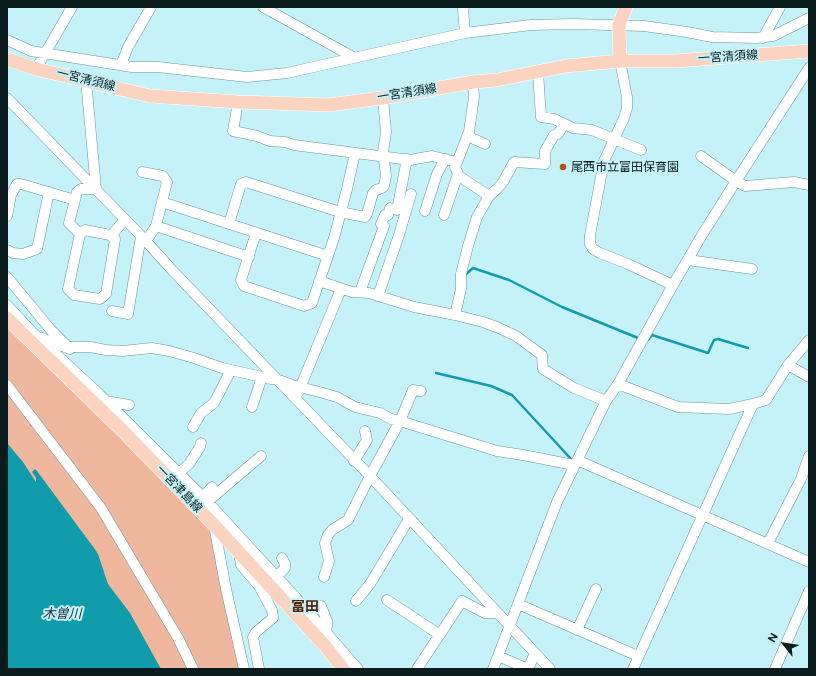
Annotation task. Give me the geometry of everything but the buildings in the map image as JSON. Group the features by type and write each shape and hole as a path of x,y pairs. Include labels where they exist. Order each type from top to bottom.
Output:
{"main road":[{"path":"620,61 619,24 626,7"},
{"name":"一宮清須線","path":"7,59 36,69 150,96 238,102 329,105 382,98 473,82 497,80 566,66 620,61 676,61 809,51"},
{"name":"一宮津島線","path":"7,318 123,431 214,525 326,647 343,669"}],"street":[{"path":"36,69 72,7"},
{"path":"121,65 128,47 151,7"},
{"path":"264,7 353,57"},
{"path":"464,7 465,33"},
{"path":"763,38 780,7"},
{"path":"7,40 31,51 132,67 158,67 247,77 287,73 465,33 531,25 619,24 687,32 712,37 763,38 773,36 809,18"},
{"path":"620,61 627,97 627,108 624,118 604,161 590,235 590,244 593,249 600,253 673,285"},
{"path":"493,669 557,502 606,401 618,384 673,285 736,181 809,68"},
{"path":"538,72 541,117 554,119 573,128 592,130 613,140 641,150"},
{"path":"86,80 96,189"},
{"path":"473,82 472,113 469,132 455,166 459,176 489,196"},
{"path":"7,98 146,240 172,270 370,476 550,669"},
{"path":"229,224 241,184 246,182 340,212 366,217 373,193 384,186 386,176 384,157 386,132 382,98"},
{"path":"238,102 233,131 257,136 270,141 285,142 294,145 410,160 418,160 432,156 456,162"},
{"path":"455,315 461,289 461,274 468,246 478,217 489,196 497,190 503,182 514,162 545,164 545,151 554,135 558,134 564,124"},
{"path":"467,136 485,144"},
{"path":"256,233 241,280 244,286 304,306 312,303 334,238 340,212 348,189 355,152"},
{"path":"701,156 745,186 794,182 809,185"},
{"path":"360,292 384,226 381,224 385,215 388,215 390,208 397,210 407,159"},
{"path":"425,211 437,174 445,159"},
{"path":"112,311 128,314 140,242 146,240 156,226 167,182 163,176 142,172"},
{"path":"444,215 458,174"},
{"path":"7,216 11,195 16,184 21,184 75,200"},
{"path":"80,234 69,223 77,192 81,189 96,189"},
{"path":"7,250 13,253 23,254 37,249 49,192"},
{"path":"378,296 399,235 411,194"},
{"path":"162,202 328,256"},
{"path":"111,236 125,219"},
{"path":"156,226 249,257"},
{"path":"85,230 111,236 115,239 106,294 100,299 74,295 68,289 80,234 85,230"},
{"path":"688,260 752,269"},
{"path":"7,277 51,330 68,347"},
{"path":"319,281 352,292 370,293 414,307 483,322 516,336 542,355 542,369 574,388 606,401"},
{"path":"295,398 341,288"},
{"path":"7,305 179,473 277,576 358,669"},
{"path":"40,338 44,338 70,349 68,347 90,347 122,351 152,348 194,358 231,370 276,379 292,385 337,397 355,407 380,413 391,419 498,451 576,462 703,514 809,562"},
{"path":"618,384 678,407 729,409 753,404 766,400 788,365 809,340"},
{"path":"788,365 809,377"},
{"path":"193,427 201,413 214,402 231,370"},
{"path":"252,407 262,377"},
{"path":"7,385 101,508 174,631 193,669"},
{"path":"324,577 329,561 325,543 328,536 332,530 348,520 400,421 413,390 421,392"},
{"path":"105,401 129,405"},
{"path":"633,669 753,404"},
{"path":"354,461 367,440 365,431"},
{"path":"179,473 189,464 201,443"},
{"path":"205,500 261,456"},
{"path":"768,543 801,479 809,456"},
{"path":"205,500 212,487"},
{"path":"356,601 370,584 409,519"},
{"path":"214,525 226,589 244,669"},
{"path":"239,553 241,565 258,586 272,610 273,618 256,632 253,637 259,669"},
{"path":"277,576 284,568 285,564 282,558"},
{"path":"577,630 596,588"},
{"path":"775,669 809,591"},
{"path":"387,600 440,635"},
{"path":"417,669 462,601 485,613 498,613"},
{"path":"518,604 638,656"},
{"path":"321,606 327,621 326,631"},
{"path":"498,656 526,668 529,667 535,653"}],"shaded area":[{"path":"7,327 53,369 209,529 239,669 153,669 7,457"}],"water":[{"name":"木曽川","path":"7,443 23,462 36,482 36,478 32,472 35,469 37,471 94,548 98,554 108,584 130,613 161,669 7,669"}],"waterway":[{"path":"465,275 473,268 509,280 562,307 638,338"},
{"path":"648,340 652,335 708,353 714,340 718,339 748,348"},
{"path":"436,373 491,386 512,395 572,460"}],"place":[{"name":"尾西市立富田保育園","path":"563,167"}],"district":[{"name":"冨田","path":"305,607"}]}
